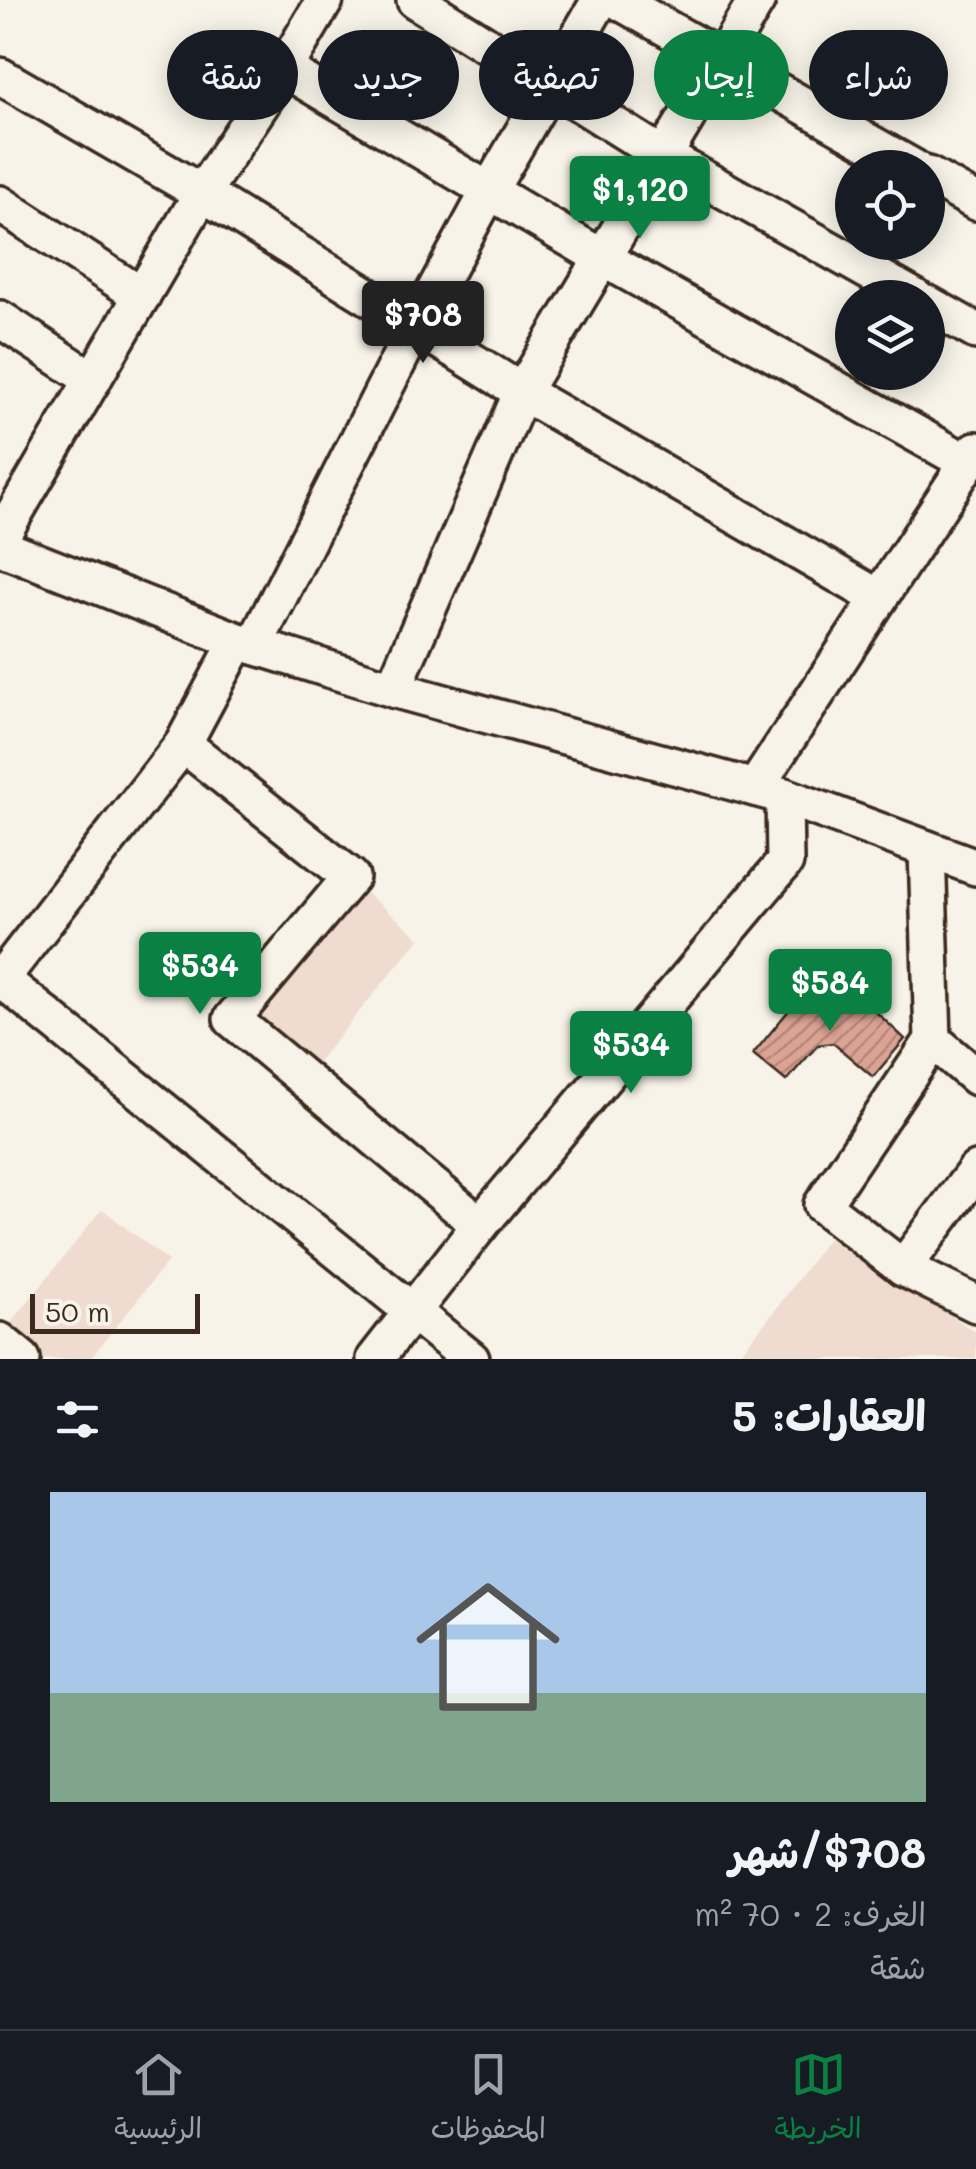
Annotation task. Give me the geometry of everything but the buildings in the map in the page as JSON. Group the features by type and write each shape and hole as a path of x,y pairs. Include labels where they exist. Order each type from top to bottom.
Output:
{"street":[{"path":"298,45 325,0"},
{"path":"415,0 479,41"},
{"path":"583,30 600,0"},
{"path":"617,0 669,30"},
{"path":"739,30 758,0"},
{"path":"0,76 202,193 522,392 879,598"},
{"path":"298,77 601,256 972,456 879,598 770,792 785,862 480,1226 375,1359"},
{"path":"789,98 882,150"},
{"path":"0,538 202,193 250,120"},
{"path":"471,1359 0,979 182,744 246,644 530,120"},
{"path":"605,120 884,280"},
{"path":"393,688 522,392 683,120"},
{"path":"945,185 976,202"},
{"path":"0,204 142,296"},
{"path":"945,314 976,331"},
{"path":"0,319 93,380"},
{"path":"0,547 246,644 770,792 976,867"},
{"path":"182,744 351,877 232,1018 480,1226"},
{"path":"928,849 934,1040 822,1205 904,1268 976,1304"},
{"path":"934,1040 976,1078"},
{"path":"904,1268 976,1170"},
{"path":"0,1341 22,1359"}],"shaded area":[{"path":"362,890 420,938 311,1070 253,1022"},
{"path":"102,1209 168,1261 90,1359 22,1359 0,1337"},
{"path":"828,1238 976,1332 976,1359 735,1359"}]}
